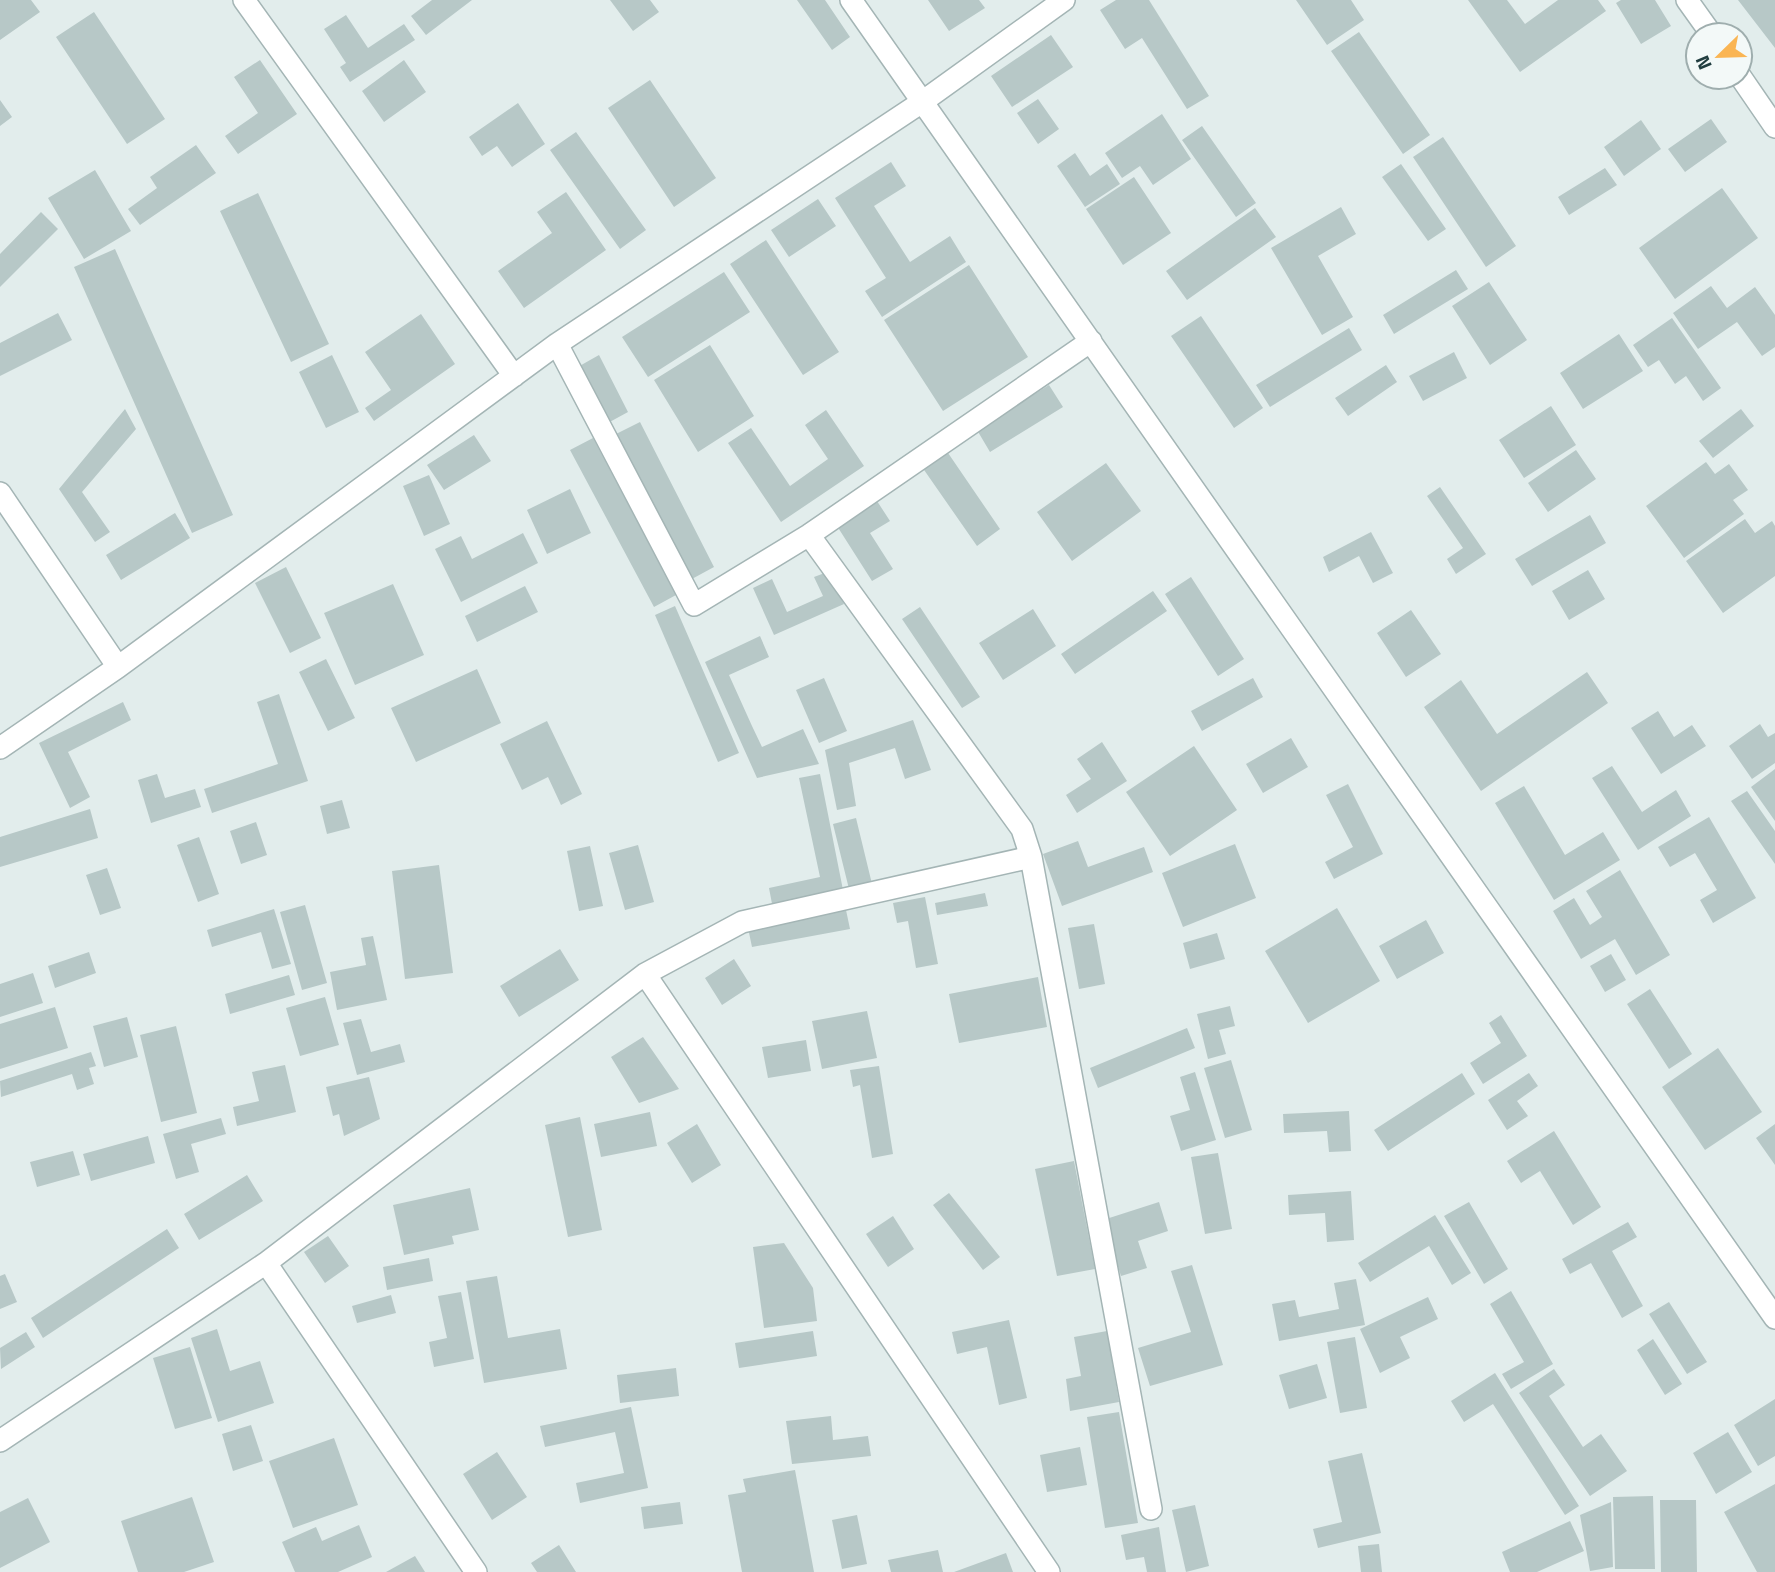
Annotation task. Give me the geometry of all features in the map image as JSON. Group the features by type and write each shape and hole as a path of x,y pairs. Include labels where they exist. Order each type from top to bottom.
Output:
{"street":[{"path":"244,0 514,376"},
{"path":"851,0 1775,1318"},
{"path":"0,748 118,667 557,344 922,102 1064,0"},
{"path":"1687,0 1702,21"},
{"path":"1750,91 1775,127"},
{"path":"557,344 694,605 809,535 1091,341"},
{"path":"0,493 118,667"},
{"path":"809,535 1022,829 1031,857 1151,1508"},
{"path":"0,1441 266,1263 645,974 742,922 1031,857"},
{"path":"645,974 1049,1572"},
{"path":"266,1263 477,1572"}],"building":[{"path":"0,0 31,0 40,12 0,40"},
{"path":"432,0 472,0 426,35 411,16"},
{"path":"610,0 650,0 659,12 633,31"},
{"path":"797,0 825,0 850,37 832,50"},
{"path":"928,0 979,0 985,8 949,31"},
{"path":"1116,0 1149,0 1209,96 1187,109 1142,38 1125,49 1100,10"},
{"path":"1296,0 1351,0 1364,20 1327,45"},
{"path":"1468,0 1507,0 1525,24 1558,0 1598,0 1606,11 1520,72"},
{"path":"1621,0 1655,0 1671,26 1641,44 1616,3"},
{"path":"1738,0 1775,0 1775,48"},
{"path":"94,12 165,119 127,144 56,37"},
{"path":"346,15 368,48 404,24 415,40 350,82 340,67 346,63 324,29"},
{"path":"1359,32 1430,135 1403,154 1331,51"},
{"path":"1051,35 1073,67 1012,107 991,76"},
{"path":"260,60 297,114 238,154 225,136 258,113 234,77"},
{"path":"404,60 426,92 384,122 362,91"},
{"path":"650,80 716,178 674,207 608,108"},
{"path":"1038,99 1059,129 1038,144 1017,113"},
{"path":"0,100 12,117 0,126"},
{"path":"518,103 545,144 512,167 497,146 482,156 469,137"},
{"path":"1162,114 1191,159 1153,185 1140,166 1122,178 1105,153"},
{"path":"1711,119 1727,142 1685,172 1668,149"},
{"path":"1641,120 1661,149 1624,176 1604,147"},
{"path":"1202,126 1256,203 1236,217 1182,140"},
{"path":"576,132 646,230 620,249 550,150"},
{"path":"1443,137 1516,246 1486,267 1413,157"},
{"path":"196,145 216,173 140,225 128,209 157,188 150,177"},
{"path":"1075,153 1090,176 1107,164 1120,184 1085,207 1057,166"},
{"path":"891,162 906,186 874,206 910,262 950,236 966,262 882,317 865,291 886,278 835,198"},
{"path":"1401,164 1446,229 1428,241 1382,177"},
{"path":"1605,168 1617,185 1569,215 1558,197"},
{"path":"95,170 131,231 84,259 48,198"},
{"path":"1134,177 1171,233 1123,265 1086,209"},
{"path":"1722,188 1758,238 1675,299 1639,248"},
{"path":"566,192 606,250 524,308 498,271 552,233 537,212"},
{"path":"258,193 329,344 291,362 220,211"},
{"path":"818,199 836,226 789,257 771,230"},
{"path":"1341,207 1356,234 1318,256 1353,317 1322,335 1271,248"},
{"path":"1255,208 1276,237 1187,300 1166,271"},
{"path":"41,212 58,229 0,287 0,254"},
{"path":"766,240 839,352 803,375 730,264"},
{"path":"115,249 233,515 192,533 74,267"},
{"path":"969,265 1028,357 943,411 884,320"},
{"path":"1456,270 1468,289 1394,334 1383,315"},
{"path":"724,272 750,312 648,377 622,337"},
{"path":"1489,282 1527,340 1490,365 1452,306"},
{"path":"1711,286 1727,308 1755,287 1775,315 1775,347 1762,356 1737,322 1698,349 1673,313"},
{"path":"58,313 72,340 0,376 0,343"},
{"path":"421,314 455,364 374,421 365,408 391,390 365,352"},
{"path":"1201,316 1263,408 1234,428 1171,336"},
{"path":"1672,318 1721,388 1703,401 1686,376 1675,384 1659,360 1648,367 1633,345"},
{"path":"1349,328 1362,350 1270,407 1256,385"},
{"path":"1619,334 1643,371 1583,409 1560,373"},
{"path":"710,345 754,416 698,452 654,380"},
{"path":"1454,352 1467,378 1423,401 1409,376"},
{"path":"332,355 359,412 326,428 299,372"},
{"path":"599,355 628,412 606,424 576,368"},
{"path":"1386,365 1397,382 1348,416 1335,398"},
{"path":"1049,385 1063,407 990,452 977,430"},
{"path":"1551,406 1576,445 1524,478 1499,440"},
{"path":"125,409 136,429 82,492 110,532 95,542 59,489"},
{"path":"1741,409 1754,426 1713,458 1699,441"},
{"path":"826,410 864,466 781,522 728,443 751,428 790,486 828,459 805,425"},
{"path":"640,422 714,567 690,580 616,434"},
{"path":"474,435 491,461 444,490 427,465"},
{"path":"593,438 676,595 654,607 570,450"},
{"path":"946,450 1000,529 977,546 922,467"},
{"path":"1576,450 1596,479 1548,512 1528,483"},
{"path":"1706,462 1715,474 1729,464 1748,490 1733,500 1744,514 1684,558 1646,506"},
{"path":"1106,463 1141,511 1072,561 1037,512"},
{"path":"429,475 450,524 424,536 403,486"},
{"path":"1440,487 1486,554 1456,574 1447,559 1463,548 1427,496"},
{"path":"570,489 591,533 547,554 527,510"},
{"path":"877,501 890,521 870,533 893,569 872,581 837,526"},
{"path":"175,513 190,538 121,580 106,555"},
{"path":"1590,515 1606,543 1532,586 1515,559"},
{"path":"1745,519 1755,533 1772,521 1775,526 1775,576 1723,613 1686,561"},
{"path":"1371,532 1393,573 1373,583 1359,556 1329,572 1323,557"},
{"path":"523,533 538,563 461,602 435,549 461,536 472,559"},
{"path":"286,567 321,638 290,653 255,583"},
{"path":"1588,570 1605,599 1569,620 1552,591"},
{"path":"830,571 844,604 774,635 753,588 772,579 787,612 823,596 814,577"},
{"path":"1191,577 1244,659 1218,676 1165,594"},
{"path":"393,584 424,655 355,685 324,613"},
{"path":"525,586 538,612 477,642 465,616"},
{"path":"1153,591 1167,611 1075,674 1061,654"},
{"path":"675,606 739,753 718,762 655,615"},
{"path":"920,607 980,697 962,708 902,619"},
{"path":"1033,609 1056,646 1003,680 979,643"},
{"path":"1411,610 1441,654 1406,677 1377,633"},
{"path":"760,636 769,657 729,675 752,726 762,747 803,729 819,764 757,778 705,662"},
{"path":"326,659 355,718 328,731 299,672"},
{"path":"477,669 501,723 416,762 391,708"},
{"path":"1587,672 1608,703 1481,791 1424,707 1461,680 1497,734"},
{"path":"824,678 847,731 819,743 796,690"},
{"path":"1253,678 1263,697 1202,731 1191,711"},
{"path":"279,694 308,781 212,813 204,789 278,764 257,702"},
{"path":"123,702 131,720 68,752 90,797 70,808 39,743"},
{"path":"1658,711 1674,737 1692,725 1706,746 1661,774 1631,728"},
{"path":"913,720 931,770 905,779 895,748 849,763 856,806 837,810 825,750"},
{"path":"547,721 582,794 561,805 548,777 522,790 500,744"},
{"path":"1760,724 1768,737 1775,733 1775,763 1752,779 1729,746"},
{"path":"1291,738 1308,767 1263,793 1246,764"},
{"path":"1102,742 1127,781 1077,813 1066,795 1091,779 1077,759"},
{"path":"1194,746 1237,810 1170,856 1126,792"},
{"path":"1612,766 1642,812 1676,790 1691,816 1638,850 1592,778"},
{"path":"1775,769 1775,821 1751,787"},
{"path":"157,774 165,798 195,789 201,807 151,823 138,780"},
{"path":"820,774 844,895 773,909 769,888 820,877 799,778"},
{"path":"1348,784 1383,854 1334,879 1325,862 1353,847 1326,795"},
{"path":"1524,786 1565,855 1603,832 1620,860 1554,900 1495,803"},
{"path":"1747,791 1775,831 1775,864 1731,801"},
{"path":"342,800 350,828 327,834 320,806"},
{"path":"90,809 98,838 0,867 0,837"},
{"path":"1709,817 1756,898 1713,923 1700,900 1717,890 1695,853 1670,867 1658,847"},
{"path":"856,818 872,884 849,889 833,824"},
{"path":"256,822 267,855 241,864 230,831"},
{"path":"199,837 219,894 198,902 177,845"},
{"path":"1078,841 1088,867 1144,847 1153,872 1062,906 1043,854"},
{"path":"1235,844 1256,898 1183,927 1162,873"},
{"path":"638,845 654,902 625,910 609,853"},
{"path":"590,846 603,906 579,911 567,851"},
{"path":"439,865 453,973 405,979 392,871"},
{"path":"107,868 121,908 100,915 86,875"},
{"path":"1620,870 1670,955 1636,975 1615,939 1581,959 1553,911 1574,898 1590,925 1602,917 1586,891"},
{"path":"985,893 988,906 937,915 935,903"},
{"path":"925,897 938,964 916,968 908,921 897,923 893,903"},
{"path":"305,905 327,983 302,990 280,912"},
{"path":"1337,908 1380,981 1308,1023 1265,951"},
{"path":"274,909 291,964 272,969 261,932 212,947 207,930"},
{"path":"846,910 850,929 752,947 748,928"},
{"path":"1426,920 1444,953 1397,979 1379,946"},
{"path":"1094,924 1105,984 1079,989 1068,928"},
{"path":"1217,933 1225,959 1190,969 1183,943"},
{"path":"373,936 387,1000 337,1010 330,972 366,965 361,938"},
{"path":"560,949 579,980 519,1017 500,986"},
{"path":"89,952 96,973 55,988 48,966"},
{"path":"1611,954 1626,980 1605,992 1590,966"},
{"path":"734,959 751,986 722,1005 705,978"},
{"path":"33,973 43,1003 0,1017 0,984"},
{"path":"289,975 295,995 230,1014 225,994"},
{"path":"1038,977 1047,1027 959,1043 949,994"},
{"path":"1650,989 1692,1054 1669,1069 1627,1004"},
{"path":"325,997 339,1045 300,1056 286,1008"},
{"path":"1230,1006 1235,1026 1219,1030 1226,1054 1208,1059 1197,1014"},
{"path":"55,1007 68,1048 0,1069 0,1024"},
{"path":"867,1011 877,1058 822,1069 812,1021"},
{"path":"1501,1015 1527,1056 1483,1084 1470,1063 1501,1043 1489,1023"},
{"path":"127,1017 138,1057 104,1067 93,1026"},
{"path":"361,1019 371,1052 400,1044 405,1062 357,1075 343,1023"},
{"path":"176,1026 197,1113 161,1122 140,1035"},
{"path":"1187,1028 1195,1048 1098,1088 1090,1068"},
{"path":"643,1037 679,1089 639,1103 611,1057"},
{"path":"806,1040 811,1071 768,1078 762,1047"},
{"path":"1718,1048 1762,1112 1705,1150 1662,1087"},
{"path":"91,1052 96,1066 89,1068 94,1084 77,1090 72,1074 1,1097 0,1081"},
{"path":"1231,1060 1252,1130 1225,1138 1204,1068"},
{"path":"285,1065 296,1112 237,1126 233,1107 259,1101 252,1072"},
{"path":"879,1066 893,1154 872,1158 860,1085 853,1087 850,1070"},
{"path":"1195,1072 1216,1140 1181,1151 1170,1116 1190,1110 1180,1077"},
{"path":"1462,1073 1475,1094 1388,1151 1374,1130"},
{"path":"1529,1073 1538,1086 1517,1101 1528,1116 1507,1130 1488,1100"},
{"path":"369,1077 380,1119 344,1136 339,1114 333,1116 326,1087"},
{"path":"1349,1111 1351,1151 1329,1152 1327,1131 1284,1133 1283,1114"},
{"path":"650,1112 657,1146 601,1157 594,1124"},
{"path":"580,1117 602,1230 568,1237 545,1125"},
{"path":"221,1118 226,1134 191,1144 199,1172 176,1179 163,1134"},
{"path":"697,1124 721,1165 692,1183 667,1143"},
{"path":"1775,1124 1775,1165 1756,1138"},
{"path":"1554,1131 1601,1207 1573,1225 1540,1171 1521,1183 1507,1161"},
{"path":"148,1136 155,1163 91,1181 83,1154"},
{"path":"73,1151 80,1175 37,1187 30,1162"},
{"path":"1218,1153 1232,1229 1205,1234 1191,1157"},
{"path":"1074,1161 1095,1269 1057,1276 1035,1169"},
{"path":"247,1175 263,1201 199,1240 184,1214"},
{"path":"470,1188 479,1230 452,1236 454,1244 404,1255 393,1205"},
{"path":"1351,1191 1354,1240 1327,1242 1325,1213 1289,1215 1288,1195"},
{"path":"949,1193 1000,1257 983,1270 933,1205"},
{"path":"1159,1202 1168,1231 1138,1241 1147,1268 1121,1276 1103,1220"},
{"path":"1469,1202 1508,1269 1484,1284 1444,1216"},
{"path":"1435,1215 1471,1273 1452,1285 1429,1246 1370,1282 1358,1263"},
{"path":"893,1216 914,1249 888,1267 866,1234"},
{"path":"1628,1222 1637,1237 1612,1251 1643,1306 1622,1318 1591,1263 1570,1274 1562,1259"},
{"path":"167,1229 179,1248 43,1338 31,1318"},
{"path":"328,1236 349,1266 325,1283 304,1252"},
{"path":"784,1243 813,1288 817,1321 764,1328 753,1247"},
{"path":"429,1258 433,1281 387,1290 383,1267"},
{"path":"1192,1265 1223,1365 1150,1386 1138,1348 1191,1332 1171,1271"},
{"path":"5,1274 17,1302 0,1309 0,1276"},
{"path":"497,1276 508,1338 560,1329 567,1369 484,1383 466,1281"},
{"path":"1356,1279 1365,1325 1279,1341 1272,1304 1295,1300 1299,1317 1339,1309 1334,1283"},
{"path":"1511,1291 1553,1364 1511,1389 1502,1374 1524,1362 1490,1304"},
{"path":"461,1292 474,1359 434,1367 429,1342 447,1338 438,1296"},
{"path":"391,1295 396,1313 357,1323 352,1306"},
{"path":"1428,1297 1438,1319 1400,1337 1410,1358 1380,1373 1360,1329"},
{"path":"1669,1302 1707,1362 1687,1374 1649,1314"},
{"path":"1009,1320 1027,1398 999,1405 987,1347 957,1354 952,1332"},
{"path":"217,1329 230,1371 260,1361 274,1403 218,1422 191,1338"},
{"path":"813,1331 817,1356 739,1368 735,1343"},
{"path":"1107,1331 1119,1402 1070,1411 1066,1379 1081,1376 1074,1337"},
{"path":"26,1332 35,1347 1,1369 0,1348"},
{"path":"1355,1337 1367,1408 1340,1413 1327,1342"},
{"path":"1653,1339 1682,1384 1665,1395 1637,1350"},
{"path":"190,1347 212,1418 175,1429 153,1358"},
{"path":"1317,1364 1327,1398 1289,1409 1279,1375"},
{"path":"676,1368 679,1396 620,1403 617,1375"},
{"path":"1554,1369 1565,1385 1549,1396 1583,1447 1601,1434 1627,1471 1590,1496 1519,1393"},
{"path":"1495,1373 1579,1506 1565,1515 1493,1404 1464,1422 1451,1401"},
{"path":"1775,1399 1775,1456 1758,1466 1734,1425"},
{"path":"631,1407 648,1488 580,1503 576,1483 624,1473 615,1432 545,1447 540,1426"},
{"path":"1119,1412 1138,1523 1105,1528 1087,1417"},
{"path":"831,1416 833,1440 868,1436 871,1456 792,1464 786,1421"},
{"path":"251,1425 263,1461 233,1471 222,1434"},
{"path":"1728,1432 1752,1472 1716,1494 1693,1453"},
{"path":"334,1438 358,1505 293,1528 269,1461"},
{"path":"1080,1447 1087,1485 1047,1492 1040,1455"},
{"path":"497,1452 527,1497 492,1520 463,1474"},
{"path":"1362,1453 1381,1533 1318,1548 1313,1529 1342,1522 1328,1461"},
{"path":"795,1470 814,1572 742,1572 728,1495 746,1492 743,1479"},
{"path":"1775,1484 1775,1572 1757,1572 1724,1512"},
{"path":"1653,1496 1655,1569 1615,1569 1613,1497"},
{"path":"192,1497 214,1562 184,1572 138,1572 121,1521"},
{"path":"28,1498 50,1542 0,1568 0,1512"},
{"path":"1660,1500 1696,1500 1697,1572 1661,1572"},
{"path":"680,1502 683,1524 644,1529 641,1507"},
{"path":"1611,1502 1613,1567 1590,1571 1580,1515"},
{"path":"1195,1505 1209,1566 1186,1572 1172,1510"},
{"path":"857,1515 867,1564 842,1569 832,1520"},
{"path":"1570,1521 1584,1551 1537,1572 1510,1572 1502,1552"},
{"path":"359,1525 372,1557 338,1572 295,1572 282,1542 316,1527 322,1541"},
{"path":"1159,1527 1166,1572 1147,1572 1144,1557 1126,1560 1121,1535"},
{"path":"1379,1544 1382,1572 1361,1572 1358,1546"},
{"path":"559,1545 576,1572 537,1572 531,1563"},
{"path":"938,1550 943,1572 891,1572 888,1560"},
{"path":"1006,1553 1013,1572 954,1572"},
{"path":"415,1556 425,1572 386,1572"}]}
